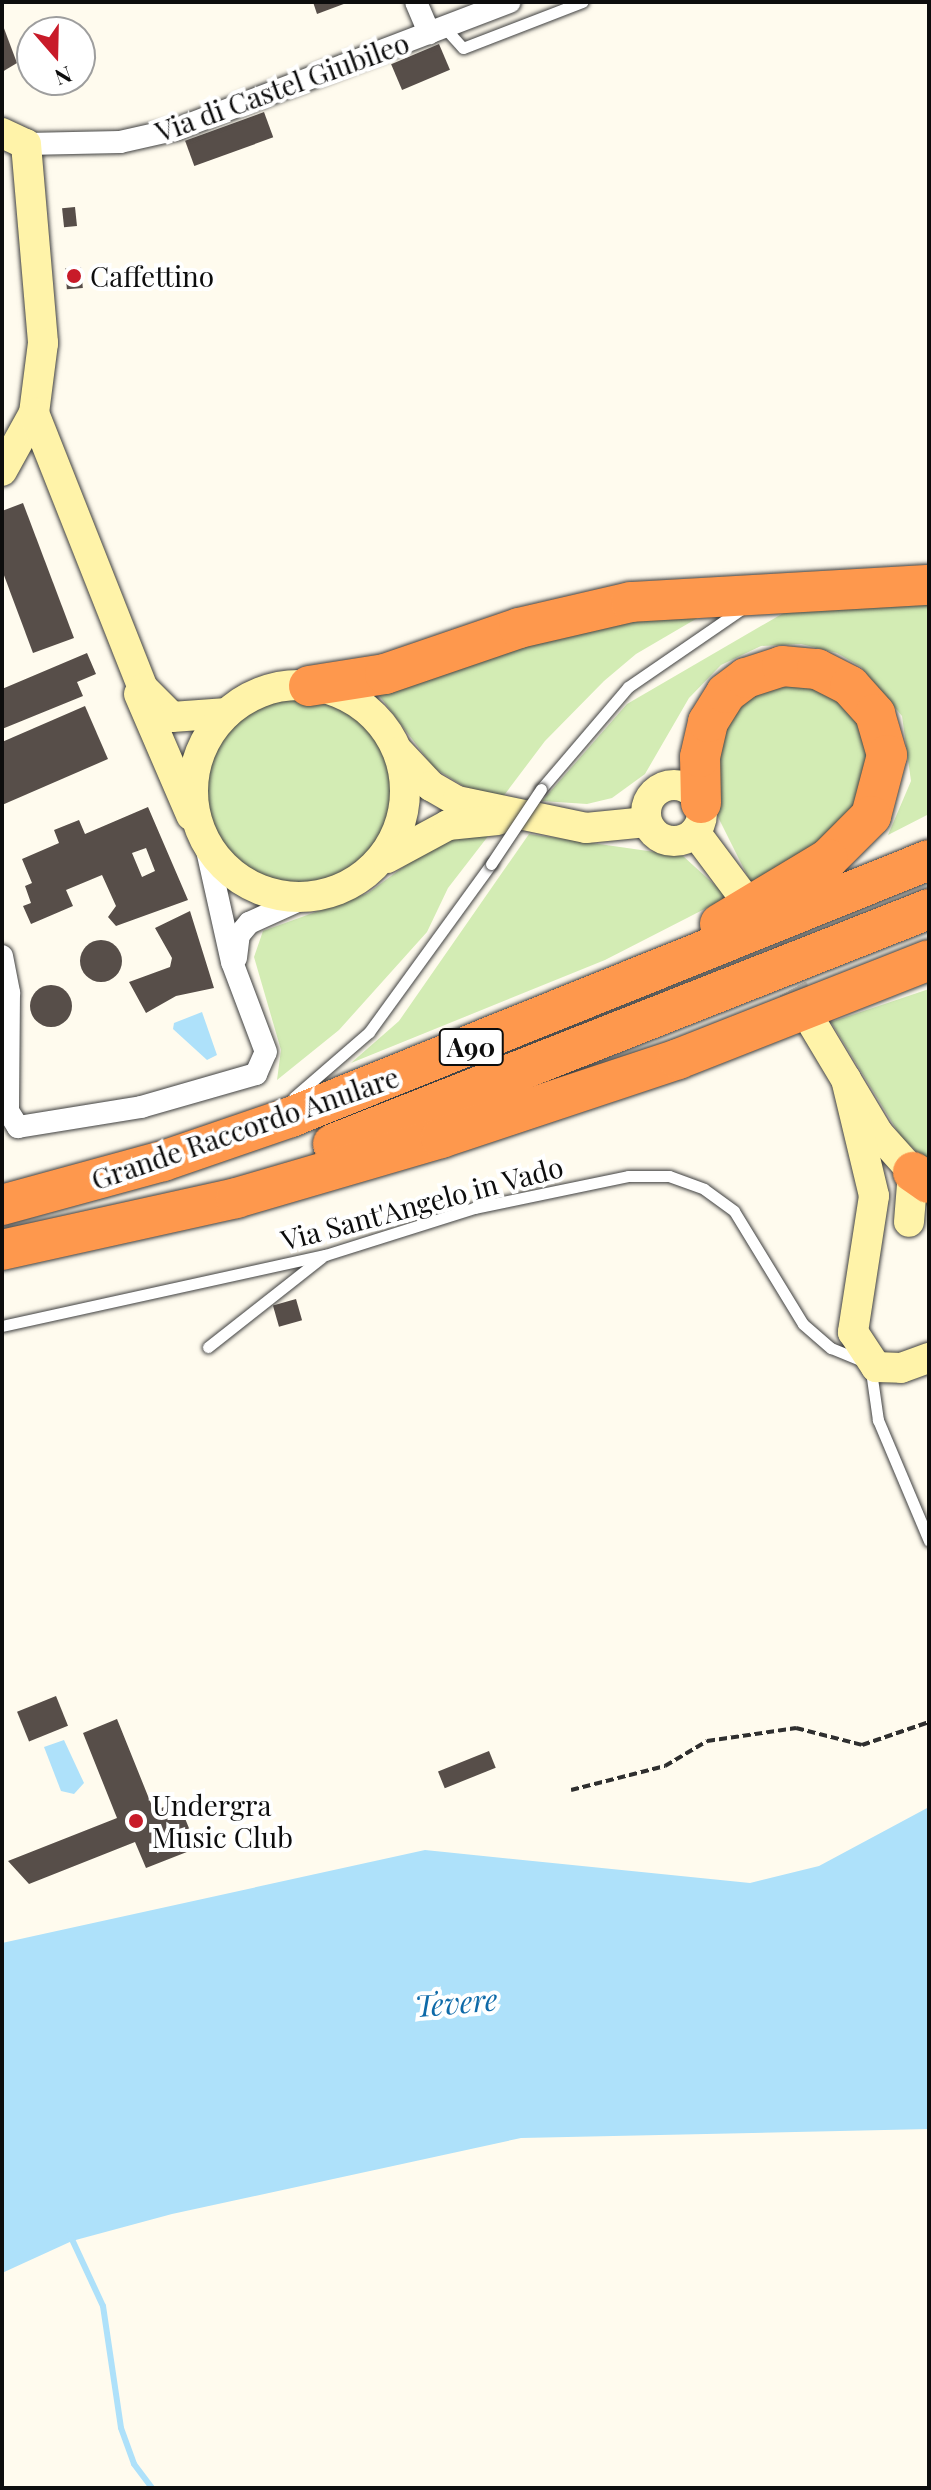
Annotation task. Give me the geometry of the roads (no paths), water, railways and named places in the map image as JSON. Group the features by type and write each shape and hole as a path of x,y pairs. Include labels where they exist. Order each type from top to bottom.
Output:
{"highway":[{"path":"309,686 395,671 586,610 767,592 929,585"},
{"path":"597,996 793,882 853,837 871,816 884,783 887,755 875,714 850,686 817,669 782,666 746,678 726,693 708,722 700,757 698,818"},
{"name":"Grande Raccordo Anulare","path":"2,1205 239,1136 597,996 929,860"},
{"name":"Grande Raccordo Anulare","path":"95,1228 400,1120 929,909"},
{"name":"Grande Raccordo Anulare","path":"2,1250 236,1198 441,1138 868,988 929,960"},
{"path":"868,988 929,973"}],"street":[{"path":"416,2 437,30"},
{"name":"Via di Castel Giubileo","path":"14,139 120,142 177,129 510,2"},
{"path":"14,139 43,343 34,413 9,461 38,471 80,540"},
{"path":"34,413 80,540 135,675 166,766 202,834 250,886 279,895 315,893"},
{"path":"135,675 172,717 227,713 265,691 309,686 357,702 392,744 445,796 525,819 586,828 647,822"},
{"path":"2,956 9,993 11,1121 32,1130 178,1098 251,1077 266,1059 236,971 202,834 194,767 227,713"},
{"path":"381,861 400,831 406,801 392,744"},
{"path":"698,818 682,841 664,840 647,822 648,802 667,785 691,789 698,818 739,891"},
{"path":"236,971 242,930 262,914 351,882 381,861 448,825 525,819"},
{"path":"814,1026 878,1133 921,1177 919,1218 876,1251 861,1276"},
{"path":"846,1079 873,1172 874,1222 852,1323 870,1364 888,1370 929,1358"}],"lane":[{"path":"437,30 463,48 582,2"},
{"path":"239,1136 319,1080 369,1032 491,864 541,789 628,687 767,592"},
{"name":"Via Sant'Angelo in Vado","path":"2,1326 325,1255 474,1208 628,1176 669,1176 728,1205 751,1231 803,1324 831,1348 870,1364"},
{"path":"208,1347 325,1255"},
{"path":"870,1364 878,1420 929,1541"}],"water":[{"path":"202,1012 217,1055 207,1060 173,1029 174,1023"},
{"path":"64,1740 84,1783 74,1794 61,1791 44,1747"},
{"name":"Tevere","path":"929,1807 929,2129 521,2138 172,2214 72,2241 2,2273 2,1943 425,1850 750,1883 819,1866"}],"waterway":[{"path":"70,2235 103,2306 121,2428 134,2464 152,2488"}],"tunnel":[{"path":"749,910 813,1025"}],"place":[{"name":"Caffettino","path":"74,276"},
{"name":"Undergra Music Club","path":"136,1821"}]}
